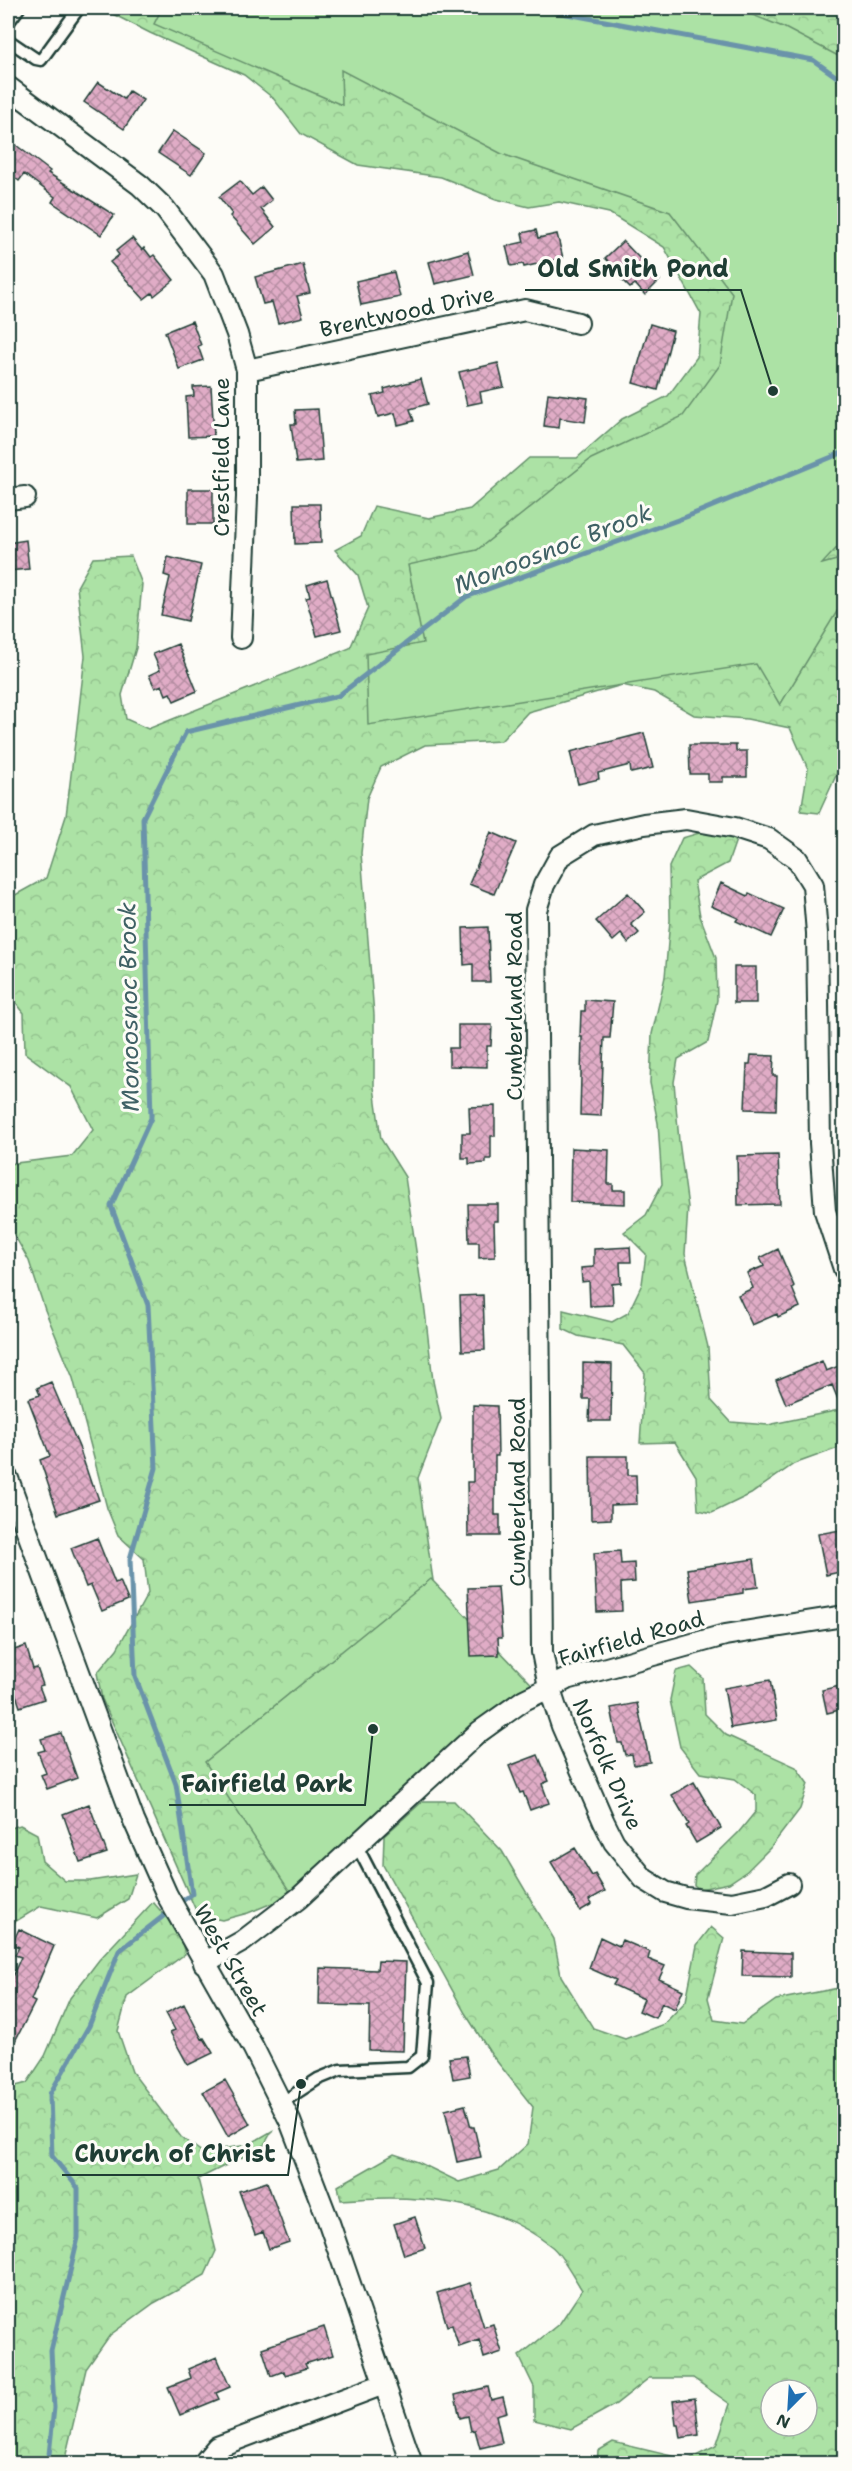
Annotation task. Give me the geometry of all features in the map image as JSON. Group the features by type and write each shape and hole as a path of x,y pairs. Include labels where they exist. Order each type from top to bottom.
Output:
{"street":[{"name":"Crestfield Lane","path":"8,87 140,185 165,210 214,274 237,334 247,370 247,497 241,638"},
{"name":"Brentwood Drive","path":"247,370 525,310 578,323"},
{"name":"Cumberland Road","path":"549,1688 542,1652 536,910 544,885 560,856 594,835 644,824 686,819 735,828 769,839 797,859 813,885 817,933 820,1143 825,1211 844,1269"},
{"name":"West Street","path":"8,1479 134,1821 167,1894 253,2047 281,2103 328,2220 412,2463"},
{"name":"Fairfield Road","path":"204,1963 252,1934 299,1898 479,1732 524,1700 567,1678 725,1635 844,1616"},
{"name":"Norfolk Drive","path":"549,1688 562,1726 604,1822 614,1842 644,1879 665,1892 686,1898 732,1903 766,1896 789,1884"},
{"path":"203,2463 217,2447 384,2384"}],"lane":[{"path":"8,23 19,8"},
{"path":"8,40 41,60 79,8"},
{"path":"281,2103 318,2079 340,2070 408,2067 422,2056 428,1983 357,1846"}],"green space":[{"path":"101,8 844,8 844,758 819,813 801,811 808,769 790,728 747,719 694,715 654,692 622,685 528,712 501,741 425,745 381,767 367,798 361,853 374,1015 374,1087 381,1139 405,1177 433,1381 441,1419 418,1478 445,1662 292,1895 248,1913 222,1920 198,1915 102,1699 97,1673 117,1649 148,1593 144,1559 118,1535 107,1508 73,1378 45,1310 29,1261 8,1224 8,1164 72,1156 93,1130 71,1087 25,1053 24,1013 8,992 8,899 46,878 66,816 85,656 77,587 93,558 131,556 142,584 136,648 122,695 126,719 148,729 350,648 368,608 358,575 335,550 361,536 374,506 429,518 470,509 529,458 577,458 622,419 668,396 697,357 701,314 664,247 609,213 559,202 529,207 496,199 441,177 358,165 301,134 273,98 244,75 150,33"},
{"path":"162,8 735,8 783,27 844,59 844,540 822,564 844,558 844,600 780,705 756,664 368,725 366,654 423,643 408,565 477,550 591,459 683,416 720,365 732,293 670,212 502,154 341,70 342,105 154,24"},
{"path":"706,831 737,837 728,863 694,881 700,916 716,958 717,1000 708,1042 678,1059 674,1082 688,1207 685,1254 708,1347 711,1400 731,1422 768,1425 844,1409 844,1446 794,1464 751,1494 712,1513 698,1510 696,1476 675,1442 640,1443 645,1373 623,1345 578,1336 563,1329 563,1310 612,1322 628,1313 642,1284 646,1254 624,1232 646,1215 662,1184 658,1123 650,1083 652,1034 665,977 670,920 669,867 682,838"},
{"path":"431,1579 543,1696 292,1895 205,1762"},
{"path":"691,1667 703,1678 705,1714 726,1735 796,1767 808,1784 800,1809 771,1847 747,1871 729,1883 700,1889 694,1885 695,1875 738,1833 756,1811 756,1795 735,1779 700,1773 680,1747 670,1700 676,1671"},
{"path":"423,1801 454,1801 502,1851 554,1939 561,1976 593,2028 625,2039 664,2024 686,2001 697,1945 711,1927 724,1938 708,1998 714,2020 742,2024 776,2000 844,1987 844,2463 597,2463 598,2451 613,2442 688,2460 716,2446 730,2404 693,2378 649,2378 616,2404 571,2429 534,2420 534,2387 519,2356 560,2323 582,2290 564,2260 551,2246 527,2230 477,2209 424,2199 341,2200 338,2186 394,2154 418,2162 459,2182 499,2170 528,2144 533,2107 491,2054 465,2013 383,1865 384,1836"},
{"path":"20,1825 37,1834 42,1861 65,1881 90,1881 136,1874 128,1899 97,1918 41,1906 8,1926 8,1829"},
{"path":"153,1902 179,1932 185,1954 127,1997 118,2031 132,2072 181,2137 202,2152 248,2145 272,2131 263,2147 198,2179 216,2251 205,2275 154,2303 110,2335 86,2369 64,2463 8,2463 8,2088 27,2083 45,2056 70,1998 99,1960"}],"building":[{"path":"98,82 124,99 129,91 143,100 124,129 84,102"},
{"path":"173,131 206,153 191,175 158,153"},
{"path":"8,139 50,171 48,173 114,215 101,235 52,202 55,197 24,174 19,181 8,172"},
{"path":"240,181 252,195 262,187 272,200 261,209 275,227 255,244 230,216 232,214 219,197"},
{"path":"536,230 538,238 557,234 563,258 524,267 523,264 511,266 506,246 524,242 522,233"},
{"path":"132,238 151,257 154,255 174,280 154,296 152,293 144,299 110,262 119,255 116,251"},
{"path":"623,241 660,280 645,295 635,284 630,288 617,275 620,272 605,258"},
{"path":"468,251 474,275 435,284 429,262"},
{"path":"303,264 310,293 297,296 303,317 278,323 272,302 263,304 255,277"},
{"path":"394,272 400,297 361,305 356,281"},
{"path":"192,321 201,345 198,346 203,360 179,369 165,332"},
{"path":"650,324 673,331 658,390 633,383"},
{"path":"498,363 504,387 480,392 482,402 467,405 459,372"},
{"path":"421,379 428,404 410,409 414,421 398,425 395,413 378,417 372,396 385,393 384,389"},
{"path":"211,386 214,436 188,437 186,397 194,396 193,387"},
{"path":"548,393 588,398 585,422 560,418 559,428 544,426"},
{"path":"318,409 322,461 296,463 291,424 296,424 295,410"},
{"path":"188,489 213,489 213,524 188,524"},
{"path":"294,504 320,504 321,543 295,544"},
{"path":"26,540 29,569 8,571 8,543"},
{"path":"168,557 201,565 188,621 161,615 170,577 164,575"},
{"path":"327,579 341,630 317,636 306,598 310,597 307,585"},
{"path":"178,644 197,691 174,701 170,693 166,695 162,685 155,688 149,675 160,670 153,654"},
{"path":"644,733 653,768 631,773 630,765 598,773 599,779 578,784 570,752"},
{"path":"689,745 736,745 736,751 747,751 747,777 723,777 723,782 708,782 708,774 690,774"},
{"path":"491,832 516,843 494,894 469,884"},
{"path":"721,883 784,909 771,937 736,921 738,918 711,906"},
{"path":"628,893 645,912 631,924 639,933 628,943 621,934 613,941 596,921"},
{"path":"488,927 490,982 473,982 473,964 464,965 463,928"},
{"path":"734,967 756,967 756,1003 734,1003"},
{"path":"585,1000 613,1002 610,1038 604,1038 601,1116 580,1115 581,1011 585,1011"},
{"path":"458,1025 492,1025 491,1046 487,1046 487,1067 449,1066 449,1048 458,1048"},
{"path":"751,1055 774,1056 773,1076 777,1076 776,1110 745,1109 747,1064 750,1064"},
{"path":"495,1106 495,1136 491,1136 491,1159 486,1159 486,1163 469,1164 469,1158 462,1158 462,1133 470,1133 469,1107"},
{"path":"571,1148 609,1150 608,1184 613,1184 613,1190 625,1190 625,1204 570,1202"},
{"path":"778,1155 780,1204 738,1205 737,1156"},
{"path":"468,1204 498,1204 498,1221 494,1221 495,1257 479,1258 479,1242 469,1242"},
{"path":"630,1247 631,1262 620,1262 621,1283 612,1284 613,1305 590,1306 589,1281 582,1282 581,1268 594,1267 594,1249"},
{"path":"778,1249 794,1286 792,1288 800,1307 752,1325 738,1295 753,1288 747,1273 764,1266 760,1258"},
{"path":"483,1295 485,1350 462,1351 460,1296"},
{"path":"822,1361 826,1371 844,1364 844,1414 832,1385 786,1404 776,1380"},
{"path":"583,1363 612,1364 611,1421 589,1421 590,1399 583,1399"},
{"path":"51,1382 99,1500 58,1514 40,1460 50,1456 28,1399 40,1395 37,1388"},
{"path":"473,1405 497,1406 498,1456 495,1456 495,1515 500,1515 500,1536 468,1536 467,1482 473,1482"},
{"path":"590,1456 628,1456 628,1475 636,1475 637,1504 611,1505 611,1519 591,1520"},
{"path":"840,1530 844,1546 844,1571 826,1575 818,1534"},
{"path":"97,1538 115,1583 120,1581 128,1600 102,1611 91,1585 86,1587 71,1548"},
{"path":"620,1551 621,1564 634,1563 635,1582 621,1583 622,1611 597,1612 594,1553"},
{"path":"754,1559 758,1587 743,1589 743,1593 692,1601 687,1569"},
{"path":"498,1587 502,1638 498,1638 499,1655 471,1656 468,1588"},
{"path":"26,1646 33,1669 37,1668 43,1685 39,1686 44,1699 20,1707 15,1692 8,1694 8,1652"},
{"path":"770,1680 777,1720 731,1728 724,1688"},
{"path":"844,1685 844,1709 827,1713 822,1690"},
{"path":"637,1703 650,1762 634,1765 632,1754 625,1755 622,1743 618,1743 611,1708"},
{"path":"61,1733 77,1778 47,1789 41,1775 46,1773 38,1752 45,1750 41,1739"},
{"path":"538,1755 549,1781 542,1784 549,1803 530,1810 509,1766"},
{"path":"694,1782 721,1828 696,1843 686,1826 689,1824 672,1795"},
{"path":"89,1804 107,1853 80,1862 63,1814"},
{"path":"575,1848 592,1876 595,1874 605,1891 589,1900 592,1904 580,1911 551,1862"},
{"path":"19,1929 54,1946 31,2000 35,2002 8,2055 8,1986 21,1957 15,1955 19,1947 12,1944"},
{"path":"600,1937 619,1946 622,1940 650,1952 648,1959 665,1966 659,1979 683,1990 675,2009 662,2003 655,2018 639,2011 644,1999 613,1985 616,1980 589,1968"},
{"path":"743,1951 791,1953 791,1977 742,1976"},
{"path":"378,1961 406,1962 403,2051 369,2050 370,2006 319,2005 320,1968 377,1970"},
{"path":"184,2004 202,2039 204,2038 213,2053 188,2065 170,2032 175,2030 166,2013"},
{"path":"466,2056 470,2076 453,2079 449,2058"},
{"path":"225,2080 250,2124 228,2137 203,2092"},
{"path":"465,2105 471,2127 474,2127 481,2157 457,2162 445,2110"},
{"path":"267,2182 289,2242 269,2249 263,2232 255,2235 239,2191"},
{"path":"415,2217 425,2248 404,2255 394,2224"},
{"path":"470,2283 484,2327 493,2324 502,2352 484,2358 479,2340 459,2347 452,2325 447,2326 437,2293"},
{"path":"324,2327 333,2355 305,2364 307,2368 285,2375 284,2371 271,2376 262,2348"},
{"path":"217,2357 230,2387 216,2393 219,2399 180,2415 168,2387 191,2378 188,2369"},
{"path":"488,2387 491,2400 503,2397 507,2412 496,2415 502,2443 480,2448 475,2430 471,2431 468,2416 460,2418 455,2395"},
{"path":"695,2398 699,2435 680,2438 673,2401"}],"waterway":[{"name":"Monoosnoc Brook","path":"535,8 813,60 844,82"},
{"name":"Monoosnoc Brook","path":"178,1904 192,1894 176,1784 135,1676 130,1559 156,1468 148,1305 111,1206 151,1118 143,818 186,732 338,696 466,597 686,517 844,452"},
{"name":"Monoosnoc Brook","path":"48,2464 54,2408 51,2351 78,2238 78,2188 52,2156 50,2094 89,2026 119,1951 171,1910"}],"place":[{"name":"Old Smith Pond","path":"773,391"},
{"name":"Fairfield Park","path":"373,1729"},
{"name":"Church of Christ","path":"301,2084"}]}
